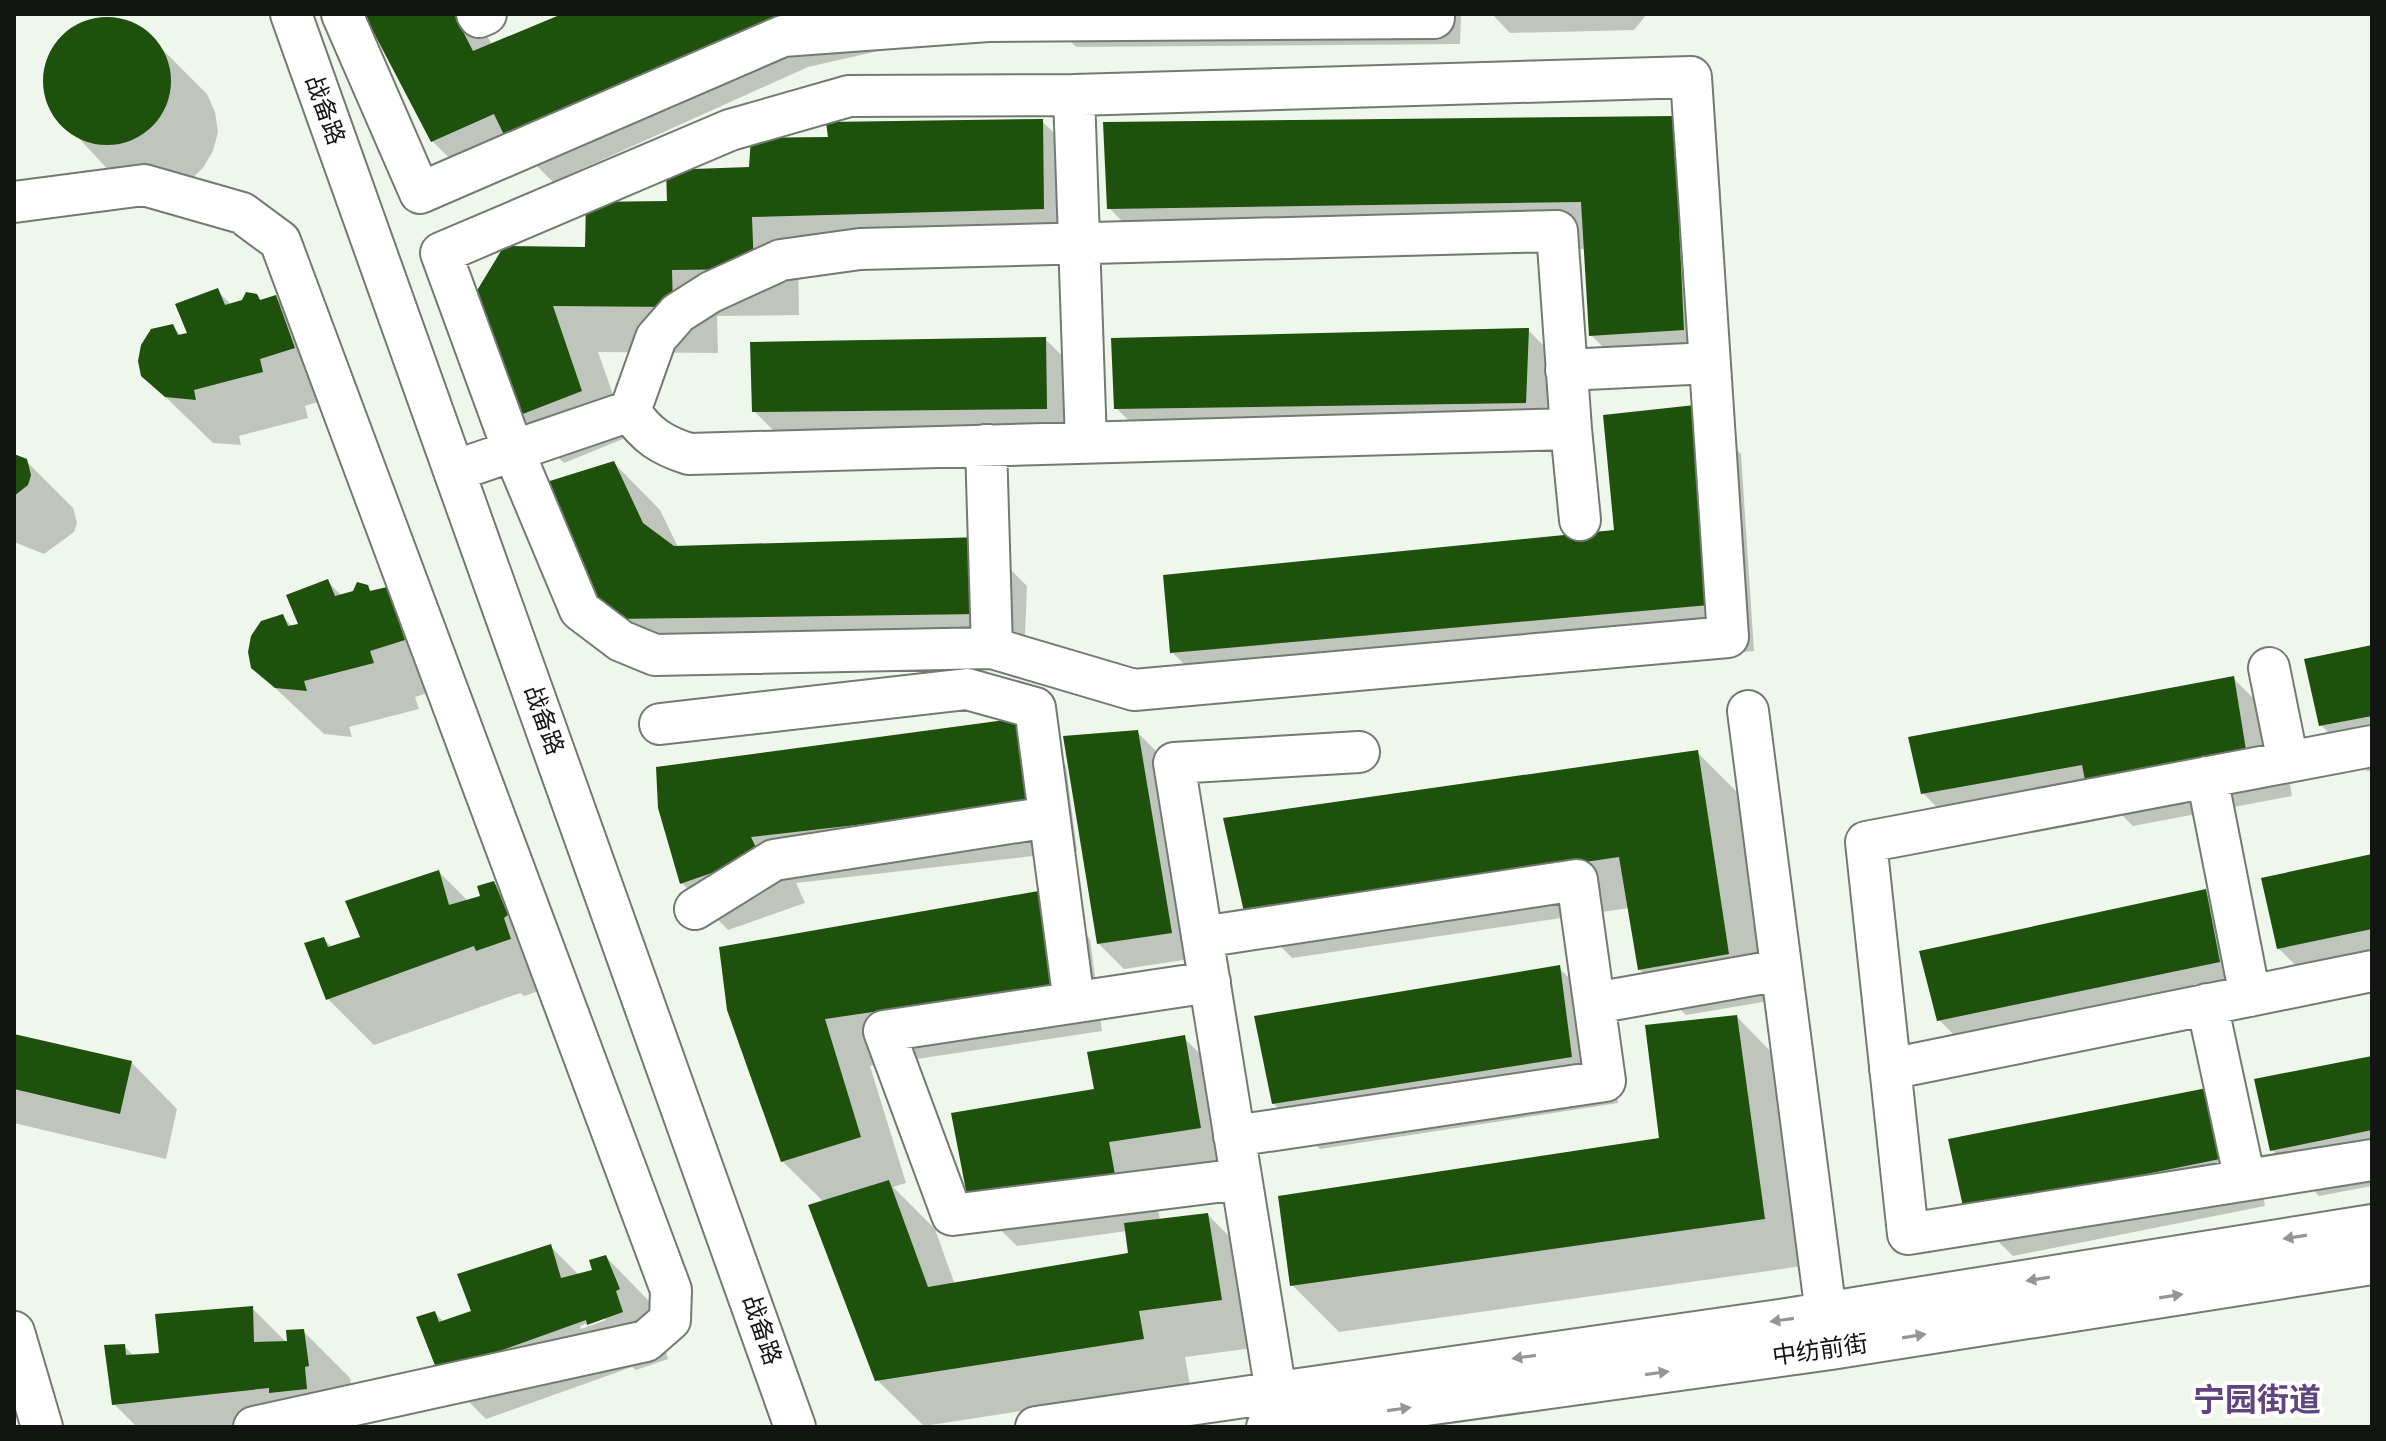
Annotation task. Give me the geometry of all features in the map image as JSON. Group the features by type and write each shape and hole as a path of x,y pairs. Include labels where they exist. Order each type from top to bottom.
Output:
{"street":[{"name":"战备路","path":"291,14 795,1427"},
{"path":"342,14 420,193 783,36 988,18 1434,18 1434,14"},
{"path":"477,14 479,17 486,14"},
{"path":"1691,77 1728,637 1134,690 992,648 655,655 621,641 580,610 513,450 441,253 730,130 849,96 1074,95 1691,77"},
{"path":"1074,95 1086,442"},
{"path":"14,202 144,185 242,213 280,241 671,1290 670,1320 646,1341 254,1427"},
{"path":"630,411 656,338 678,313 711,292 781,260 860,249 1557,231 1580,520"},
{"path":"1566,370 1710,363"},
{"path":"454,471 630,411"},
{"path":"630,411 642,429 663,445 689,454 1571,429"},
{"path":"986,445 992,648"},
{"path":"2269,668 2288,762"},
{"path":"660,724 967,689 1035,708 1074,1002"},
{"path":"1748,711 1829,1331 2372,1225"},
{"path":"2372,746 1866,842 1908,1234 2372,1160"},
{"path":"1275,1415 1241,1179 1174,763 1359,752"},
{"path":"2207,777 2250,996"},
{"path":"695,909 774,860 1049,817"},
{"path":"1202,937 1577,880 1605,1081 1234,1136"},
{"path":"1595,1003 1781,970"},
{"path":"1890,1069 2372,971"},
{"path":"1210,982 884,1031 952,1215 1241,1179"},
{"path":"2207,1004 2245,1180"},
{"name":"中纺前街","path":"1036,1427 1275,1415 1829,1331 2372,1264"},
{"path":"14,1332 42,1427"}],"building":[{"path":"364,14 454,14 473,51 562,14 788,15 761,22 505,137 494,114 431,142"},
{"path":"107,17 131,22 152,36 166,57 171,81 166,105 152,126 131,140 107,145 83,140 62,126 48,105 43,81 48,57 62,36 83,22"},
{"path":"1674,116 1684,330 1589,336 1581,202 1107,209 1103,122"},
{"path":"1043,119 1044,209 752,217 754,269 672,270 673,307 553,306 582,391 515,417 467,307 504,246 585,247 586,202 667,201 666,170 749,167 751,138 828,137 826,122"},
{"path":"218,288 225,305 242,300 246,292 257,294 260,300 276,295 295,348 260,359 263,372 194,390 196,400 165,397 141,376 138,361 141,345 151,329 173,324 178,335 187,333 175,304"},
{"path":"1529,328 1526,403 1114,409 1111,338"},
{"path":"1046,337 1047,409 752,412 750,342"},
{"path":"1695,405 1709,605 1170,653 1163,575 1614,530 1603,415"},
{"path":"14,454 27,459 31,475 28,485 14,496"},
{"path":"614,461 643,523 674,546 981,537 978,614 613,619 584,595 540,484"},
{"path":"328,579 335,596 353,591 357,582 368,585 370,591 387,587 405,640 370,651 374,663 304,681 307,691 275,688 251,668 248,652 251,636 261,621 283,614 288,626 298,624 286,595"},
{"path":"2372,645 2372,716 2319,726 2304,659"},
{"path":"2234,676 2246,750 2085,780 2082,765 1921,794 1908,737"},
{"path":"1020,718 1032,805 751,837 760,856 680,884 658,808 656,767"},
{"path":"1138,730 1172,933 1097,944 1063,736"},
{"path":"1698,750 1729,954 1638,970 1619,857 1244,912 1223,818"},
{"path":"2372,854 2372,929 2277,949 2261,878"},
{"path":"439,870 449,905 480,896 477,886 494,881 508,915 504,918 511,939 476,951 474,946 326,1000 304,943 324,937 328,947 360,937 345,901"},
{"path":"2206,889 2220,962 1937,1021 1919,951"},
{"path":"1044,890 1057,985 825,1019 861,1137 781,1162 727,1010 719,947"},
{"path":"1560,965 1572,1057 1272,1104 1254,1016"},
{"path":"1737,1015 1765,1219 1290,1286 1278,1196 1659,1138 1645,1025"},
{"path":"14,1034 132,1061 120,1114 14,1089"},
{"path":"1185,1035 1201,1128 1109,1142 1116,1180 968,1201 951,1113 1094,1089 1087,1052"},
{"path":"2372,1056 2372,1130 2270,1151 2254,1079"},
{"path":"2207,1088 2220,1159 1964,1211 1948,1139"},
{"path":"889,1180 928,1287 1128,1253 1124,1223 1208,1213 1222,1300 1139,1311 1144,1339 875,1381 808,1205"},
{"path":"551,1244 561,1278 592,1270 589,1260 606,1255 620,1289 616,1291 623,1312 587,1325 586,1320 438,1373 416,1317 435,1311 439,1322 471,1311 457,1274"},
{"path":"253,1306 254,1342 287,1341 286,1330 304,1329 309,1366 305,1367 307,1389 269,1393 269,1388 112,1405 104,1345 125,1344 126,1355 159,1353 155,1314"}],"district":[{"name":"宁园街道","path":"2257,1400"}]}
